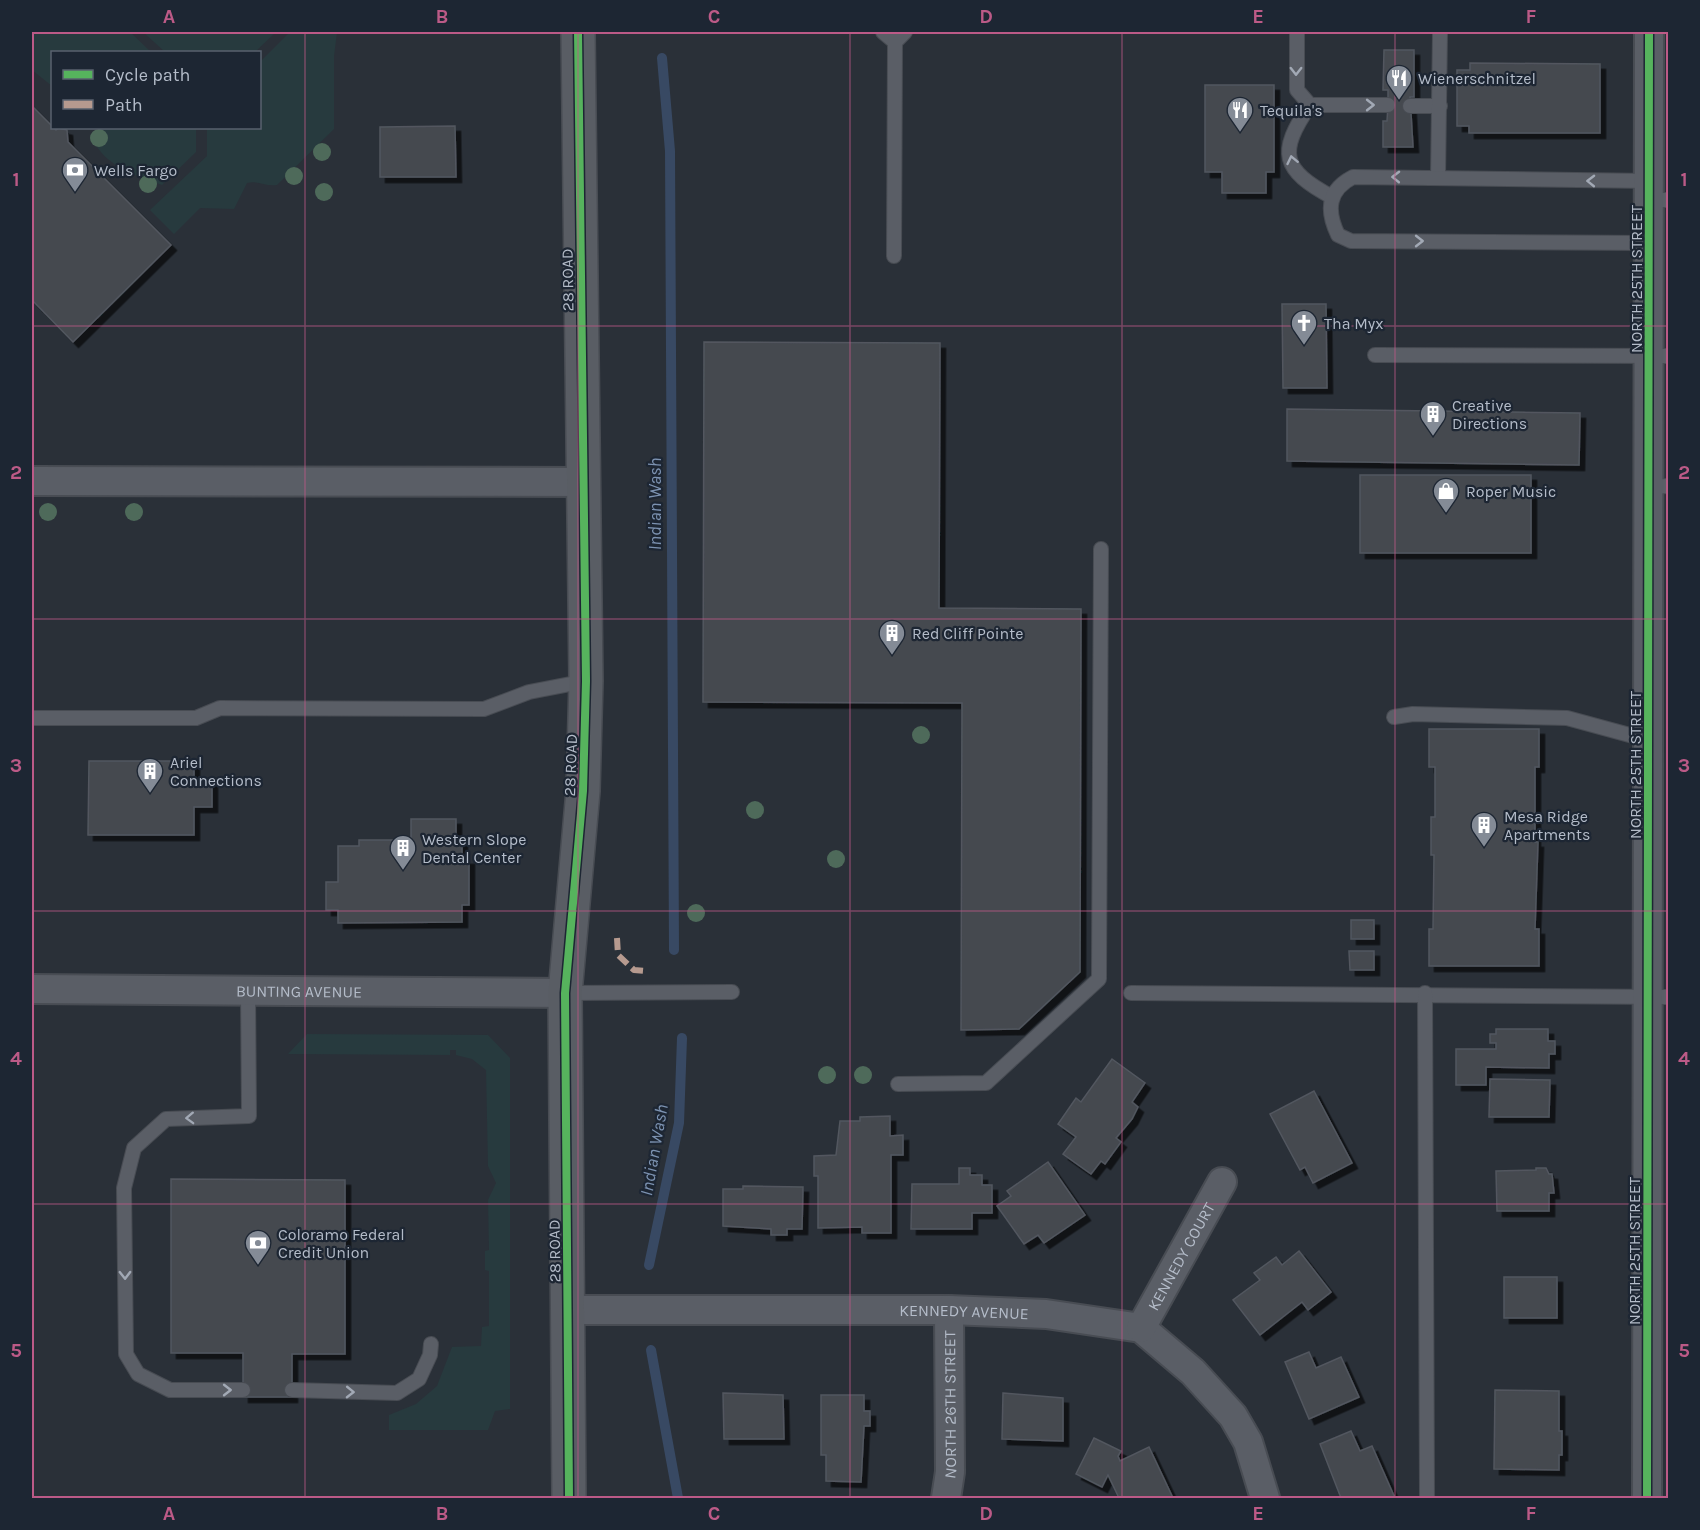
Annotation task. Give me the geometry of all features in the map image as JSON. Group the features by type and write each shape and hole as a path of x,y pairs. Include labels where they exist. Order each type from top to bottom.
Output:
{"main road":[{"name":"28 ROAD","path":"569,1498 565,993 583,791 586,681 578,32"}],"street":[{"name":"NORTH 25TH STREET","path":"1647,1498 1658,997 1659,487 1659,356 1649,243 1656,194 1649,32"},
{"path":"32,481 585,482"},
{"name":"BUNTING AVENUE","path":"32,989 565,993"},
{"name":"KENNEDY COURT","path":"1141,1328 1222,1182"},
{"name":"KENNEDY AVENUE","path":"568,1310 950,1310 1046,1314 1141,1328"},
{"name":"NORTH 26TH STREET","path":"946,1498 950,1472 950,1310"},
{"path":"1141,1328 1193,1372 1233,1416 1248,1442 1265,1498"}],"lane":[{"path":"883,32 895,42"},
{"path":"894,256 895,42 906,32"},
{"path":"1297,32 1297,90 1310,105 1388,105"},
{"path":"1438,178 1440,32"},
{"path":"1310,105 1295,129 1289,146 1289,157 1294,171 1305,182 1332,197"},
{"path":"1410,106 1440,106"},
{"path":"1649,243 1351,241 1338,235 1332,222 1332,197 1338,185 1353,177 1438,178 1656,194"},
{"path":"1374,356 1659,356"},
{"path":"898,1084 986,1083 1099,979 1101,549"},
{"path":"32,718 196,718 220,708 484,709 529,692 586,681"},
{"path":"1394,717 1413,714 1567,718 1658,740"},
{"path":"243,1390 170,1390 138,1374 126,1354 124,1188 134,1148 166,1119 249,1116 248,991"},
{"path":"565,993 732,992"},
{"path":"1131,993 1425,993 1658,997"},
{"path":"1425,993 1426,1498"},
{"path":"292,1390 397,1393 419,1379 430,1355 431,1344"}],"green space":[{"path":"32,32 130,32 150,51 51,51 51,85 32,70"},
{"path":"143,32 276,32 256,51 164,51"},
{"path":"290,32 337,32 334,56 334,129 277,185 247,183 234,209 200,208 174,234 150,210 207,156 207,129 261,129 261,61"},
{"path":"98,129 196,129 196,152 162,185 124,170 108,159 95,144"},
{"path":"307,1034 488,1035 510,1058 510,1409 495,1411 488,1430 389,1430 389,1415 416,1404 437,1386 452,1347 481,1346 482,1327 489,1326 489,1271 485,1270 485,1251 489,1250 488,1200 496,1183 488,1166 486,1070 472,1059 456,1055 456,1050 450,1050 450,1055 288,1054"}],"building":[{"name":"Wienerschnitzel","path":"1384,50 1414,50 1414,97 1410,97 1413,147 1383,147 1383,121 1387,121 1388,105 1388,90 1383,90"},
{"path":"1470,63 1600,64 1600,133 1469,133 1469,126 1457,126 1457,70 1470,70"},
{"name":"Tequila's","path":"1205,85 1274,85 1274,172 1266,172 1266,193 1222,193 1222,172 1205,172"},
{"name":"Wells Fargo","path":"32,106 51,125 51,129 67,130 68,142 171,245 73,342 32,300"},
{"path":"455,126 456,177 380,177 380,127"},
{"name":"Tha Myx","path":"1282,304 1326,304 1327,388 1283,388"},
{"name":"Red Cliff Pointe","path":"704,342 940,343 939,608 1081,609 1080,972 1019,1029 961,1030 962,703 703,702"},
{"name":"Creative Directions","path":"1287,409 1580,413 1579,465 1287,461"},
{"name":"Roper Music","path":"1360,475 1531,475 1531,553 1360,553"},
{"name":"Mesa Ridge Apartments","path":"1429,729 1539,729 1539,767 1535,767 1535,842 1538,842 1535,929 1539,929 1539,966 1429,966 1429,929 1433,929 1434,855 1431,855 1431,817 1435,817 1435,767 1429,767"},
{"name":"Ariel Connections","path":"89,761 194,761 194,780 212,780 212,807 194,807 194,835 88,835"},
{"name":"Western Slope Dental Center","path":"411,819 456,819 456,840 462,840 462,859 469,859 469,905 462,905 462,922 338,923 338,910 326,910 326,882 338,882 338,846 359,846 359,840 411,840"},
{"path":"1351,920 1374,920 1374,939 1351,939"},
{"path":"1349,951 1374,951 1374,970 1350,970"},
{"path":"1496,1029 1548,1029 1548,1041 1555,1041 1555,1054 1549,1054 1549,1068 1486,1067 1486,1085 1456,1085 1456,1049 1496,1049 1496,1043 1490,1043 1490,1034 1496,1034"},
{"path":"1112,1059 1145,1083 1132,1102 1138,1107 1132,1119 1116,1138 1121,1142 1105,1164 1101,1161 1091,1174 1063,1154 1076,1137 1058,1124 1076,1098 1081,1102"},
{"path":"1490,1079 1550,1080 1549,1117 1489,1117"},
{"path":"1314,1091 1352,1163 1313,1183 1305,1167 1300,1170 1270,1114"},
{"path":"890,1116 890,1136 903,1135 903,1155 891,1155 891,1233 862,1233 862,1227 818,1228 818,1176 814,1176 814,1156 836,1155 840,1121 860,1121 860,1117"},
{"path":"1048,1162 1085,1215 1044,1243 1038,1235 1024,1244 997,1206 1011,1196 1007,1191"},
{"path":"959,1168 970,1168 970,1175 982,1175 982,1185 992,1185 992,1213 972,1213 972,1229 911,1229 912,1184 959,1184"},
{"path":"1536,1168 1546,1168 1549,1174 1552,1174 1554,1193 1549,1193 1549,1211 1497,1211 1496,1171 1536,1170"},
{"name":"Coloramo Federal Credit Union","path":"171,1179 345,1180 345,1354 292,1354 292,1397 243,1397 243,1353 171,1353"},
{"path":"743,1186 803,1187 802,1229 787,1229 787,1235 771,1235 771,1229 723,1226 723,1189 743,1189"},
{"path":"1299,1251 1331,1292 1308,1310 1302,1302 1260,1335 1233,1300 1260,1280 1254,1273 1276,1257 1282,1265"},
{"path":"1504,1277 1557,1277 1557,1318 1504,1318"},
{"path":"1309,1352 1316,1368 1341,1357 1359,1397 1309,1419 1285,1362"},
{"path":"1495,1390 1559,1391 1559,1431 1562,1431 1562,1455 1559,1455 1559,1470 1494,1469"},
{"path":"723,1393 783,1395 784,1439 724,1439"},
{"path":"1003,1393 1063,1398 1063,1441 1002,1439"},
{"path":"821,1395 864,1395 864,1411 870,1411 870,1426 864,1426 861,1482 826,1481 826,1455 821,1455"},
{"path":"1351,1431 1360,1451 1372,1446 1395,1498 1341,1498 1320,1444"},
{"path":"1094,1438 1121,1451 1118,1456 1120,1461 1149,1447 1173,1498 1119,1498 1108,1475 1102,1487 1076,1474"}],"waterway":[{"name":"Indian Wash","path":"662,58 670,151 674,950"},
{"name":"Indian Wash","path":"649,1265 679,1123 682,1038"},
{"name":"Indian Wash","path":"651,1350 678,1498"}],"marked path":[{"path":"617,938 618,955 634,970 645,971"}],"cycle path":[{"path":"569,1498 565,993 583,791 586,681 578,32"},
{"path":"1647,1498 1649,32"}],"place":[{"name":"Wienerschnitzel","path":"1399,101"},
{"name":"Tequila's","path":"1240,133"},
{"name":"Wells Fargo","path":"75,193"},
{"name":"Tha Myx","path":"1304,346"},
{"name":"Creative Directions","path":"1433,437"},
{"name":"Roper Music","path":"1446,514"},
{"name":"Red Cliff Pointe","path":"892,656"},
{"name":"Ariel Connections","path":"150,794"},
{"name":"Mesa Ridge Apartments","path":"1484,848"},
{"name":"Western Slope Dental Center","path":"403,871"},
{"name":"Coloramo Federal Credit Union","path":"258,1266"}]}
